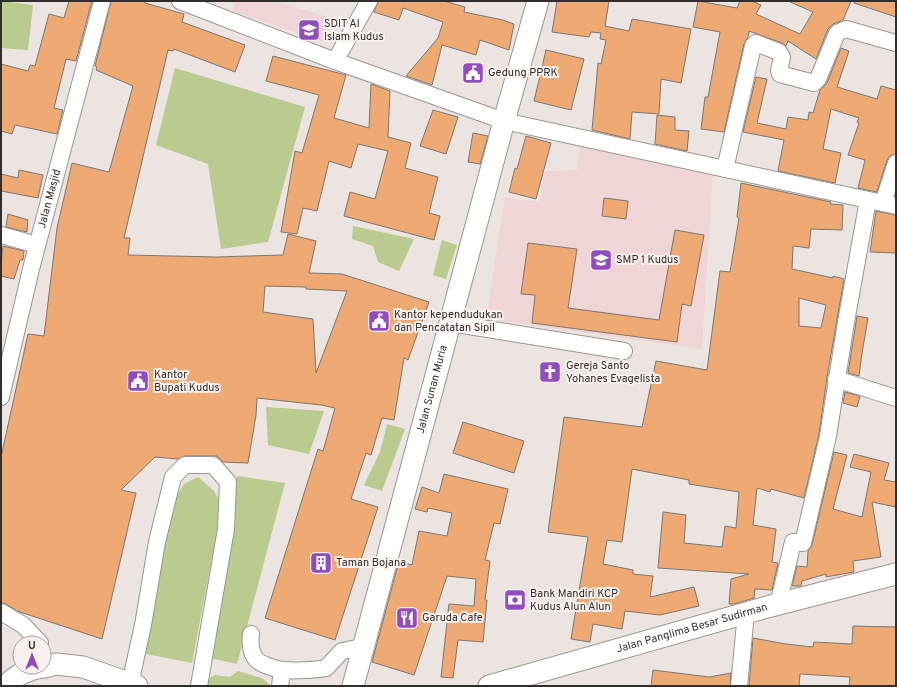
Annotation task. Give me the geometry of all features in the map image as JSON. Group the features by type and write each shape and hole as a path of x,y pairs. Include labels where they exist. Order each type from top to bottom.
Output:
{"main road":[{"name":"Jalan Sunan Muria","path":"353,686 362,647 504,121 538,1"},
{"name":"Jalan Panglima Besar Sudirman","path":"489,686 746,613 896,574"},
{"path":"52,663 83,667 134,685"},
{"path":"7,686 10,680 20,675"}],"street":[{"name":"Jalan Masjid","path":"1,397 37,245 102,1"},
{"path":"182,1 335,61 504,121 890,204 896,163"},
{"path":"335,61 369,1"},
{"path":"725,169 753,46 756,43 779,52 782,57 778,71 780,74 814,83 818,79 837,33 846,29 896,43"},
{"path":"778,605 793,542 802,543 828,436 836,379 868,200"},
{"path":"1,236 37,245"},
{"path":"450,323 624,351"},
{"path":"836,379 896,398"},
{"path":"134,685 158,542 173,477 185,465 213,465 228,482 226,529 199,686"},
{"path":"1,612 23,625 32,635"},
{"path":"738,686 746,613"},
{"path":"251,634 251,648 255,659 260,663 282,670 326,668 342,651 362,647"},
{"path":"280,686 282,670"}],"shaded area":[{"name":"SDIT Al Islam Kudus","path":"235,1 276,1 330,18 326,43 233,11"},
{"name":"SMP 1 Kudus","path":"580,146 713,170 702,349 486,319 505,197 539,202 546,171 577,170"}],"green space":[{"path":"1,1 33,5 28,50 1,48"},
{"path":"175,68 305,107 268,242 221,249 208,164 156,145"},
{"path":"353,226 414,239 399,271 378,262 373,246 352,239"},
{"path":"442,240 457,245 446,279 433,275"},
{"path":"266,407 324,411 309,454 268,445"},
{"path":"387,424 405,429 382,491 364,485 380,452"},
{"path":"237,476 285,483 237,664 210,658 226,570"},
{"path":"198,477 214,491 222,505 192,663 141,653 172,503 184,484"},
{"path":"238,671 262,678 271,686 206,686 208,679 215,675 230,677"}],"building":[{"path":"69,1 92,1 76,61 66,59 54,108 63,110 57,134 15,125 12,134 1,131 1,64 28,71 30,65 35,66 49,14 64,18"},
{"path":"111,1 145,1 145,3 184,14 182,22 245,45 235,72 174,49 173,51 168,50 124,238 130,238 128,255 216,257 283,255 288,234 316,241 309,273 342,274 429,302 408,360 404,358 394,420 382,418 371,455 366,453 351,499 378,507 335,640 265,618 318,449 323,451 335,408 321,405 257,398 256,415 248,463 223,462 217,456 185,456 178,459 155,457 121,490 136,493 102,639 17,611 6,604 1,603 1,457 28,334 44,336 57,228 72,163 109,172 133,86 96,70 97,67 95,66","holes":["265,286 306,287 306,289 347,291 316,373 313,319 263,312"]},
{"path":"378,1 444,1 465,7 464,12 503,20 514,24 509,50 480,40 476,55 442,45 432,85 406,76 438,38 443,22 403,8 399,20 374,12"},
{"path":"557,1 609,1 605,26 629,31 632,19 691,29 681,83 661,79 659,114 632,112 630,139 592,130 598,63 601,64 606,40 600,39 601,33 591,32 589,37 552,32"},
{"path":"698,1 737,8 740,1 752,1 761,5 756,14 800,34 813,12 788,1 851,1 843,20 833,24 828,29 816,59 788,41 786,46 782,43 749,31 748,37 744,44 724,132 701,129 705,97 708,97 720,32 693,27"},
{"path":"854,1 896,1 896,17 854,3"},
{"path":"841,48 849,51 837,87 877,99 881,86 896,90 896,154 890,156 887,160 877,192 858,188 865,160 848,155 859,123 857,122 859,118 831,109 823,149 841,153 835,183 778,171 784,140 743,132 756,77 767,79 757,123 786,129 788,117 808,120 809,112 813,113 820,90 827,83"},
{"path":"546,50 584,59 571,110 534,101"},
{"path":"273,56 346,75 334,118 369,128 371,84 390,91 388,137 411,143 405,168 438,177 429,213 440,216 434,240 344,216 350,192 375,199 388,151 358,144 351,168 329,161 317,211 303,208 297,234 281,232 295,151 302,153 319,95 266,81"},
{"path":"433,110 458,117 446,154 420,146"},
{"path":"657,115 675,117 675,130 689,131 687,151 655,144"},
{"path":"473,133 488,136 480,164 468,162"},
{"path":"526,136 551,143 536,199 509,192 515,168 517,169"},
{"path":"19,170 43,175 38,198 1,191 1,174 18,178"},
{"path":"741,183 831,202 830,204 843,205 842,230 811,229 809,248 793,246 792,269 844,279 819,434 804,498 771,489 770,492 757,488 753,525 776,529 772,562 778,563 772,590 755,589 754,598 729,604 731,579 749,574 658,568 663,512 686,515 684,543 722,547 725,526 736,528 739,492 689,484 689,480 632,469 622,542 607,540 603,564 633,570 633,574 653,576 650,597 694,587 699,606 660,615 625,611 622,629 593,624 590,642 571,639 588,537 548,532 564,417 642,427 656,361 707,370 720,271 730,272 739,218 737,217","holes":["799,298 826,305 821,328 799,326"]},
{"path":"604,198 628,201 626,219 602,216"},
{"path":"876,211 896,215 896,253 870,252"},
{"path":"8,214 28,220 27,232 6,227"},
{"path":"675,230 704,235 691,306 682,304 677,342 532,323 535,295 521,294 528,243 577,249 568,308 659,320"},
{"path":"3,246 24,251 23,260 20,260 14,279 1,276"},
{"path":"857,316 868,318 859,376 848,373"},
{"path":"845,392 860,396 857,407 843,403"},
{"path":"463,422 524,441 514,473 453,453"},
{"path":"834,452 847,455 833,509 862,517 871,472 850,467 854,454 889,463 884,480 896,482 896,507 872,502 881,557 853,561 854,572 826,577 826,574 802,581 801,586 792,586 797,566 807,567 808,551 812,545"},
{"path":"444,474 508,489 500,524 494,523 485,560 490,561 485,600 487,600 483,642 458,640 453,678 441,677 449,604 474,606 476,579 447,576 414,675 372,662 399,561 412,565 419,531 447,536 452,513 428,508 427,512 415,509 422,487 439,493"},
{"path":"853,626 896,627 896,686 849,686 850,677 800,674 799,686 749,686 753,638 813,647 814,642 852,644"},
{"path":"653,670 709,677 731,673 730,686 651,686"}],"place":[{"name":"SDIT Al Islam Kudus","path":"309,30"},
{"name":"Gedung PPRK","path":"473,73"},
{"name":"SMP 1 Kudus","path":"601,260"},
{"name":"Kantor kependudukan dan Pencatatan Sipil","path":"379,321"},
{"name":"Gereja Santo Yohanes Evagelista","path":"550,372"},
{"name":"Kantor Bupati Kudus","path":"138,381"},
{"name":"Taman Bojana","path":"321,563"},
{"name":"Bank Mandiri KCP Kudus Alun Alun","path":"515,600"},
{"name":"Garuda Cafe","path":"407,618"}]}
